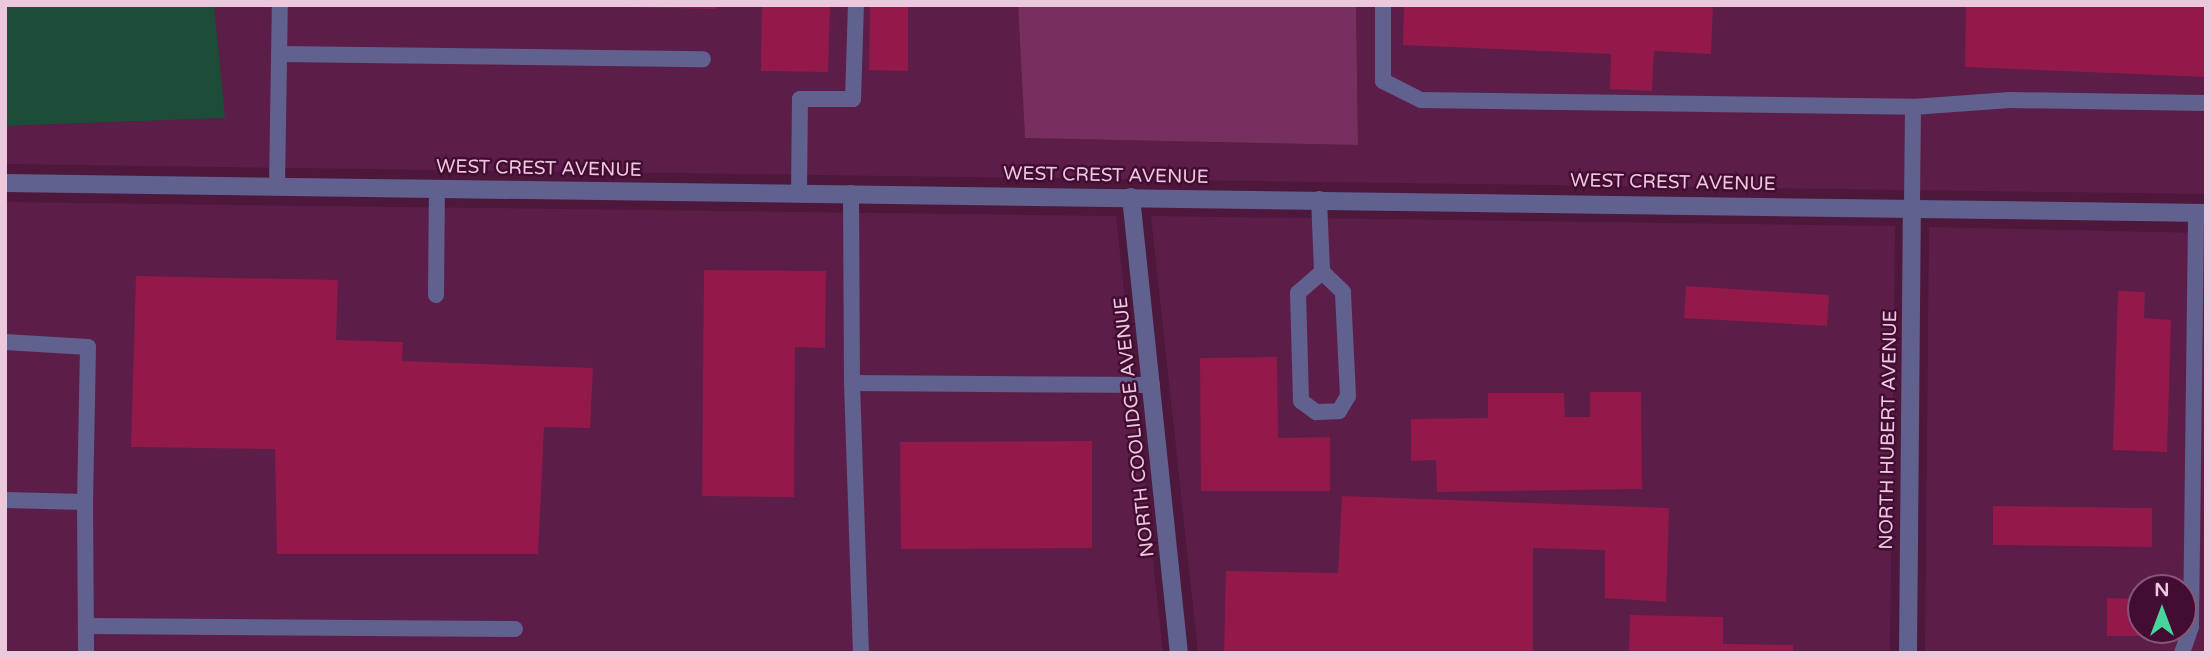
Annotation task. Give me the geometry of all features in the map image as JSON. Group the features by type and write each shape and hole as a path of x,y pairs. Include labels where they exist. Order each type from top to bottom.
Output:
{"street":[{"name":"WEST CREST AVENUE","path":"5,183 2201,213"},
{"name":"NORTH COOLIDGE AVENUE","path":"1131,197 1179,653"},
{"name":"NORTH HUBERT AVENUE","path":"1908,653 1912,207"}],"lane":[{"path":"277,186 280,5"},
{"path":"799,193 800,99 853,99 856,5"},
{"path":"1383,5 1383,81 1421,100 1913,107 2010,100 2206,103"},
{"path":"279,54 703,59"},
{"path":"1912,207 1913,107"},
{"path":"436,295 437,188"},
{"path":"850,194 852,383 861,653"},
{"path":"1319,199 1322,272 1343,292 1348,396 1339,411 1316,412 1301,401 1298,293 1322,272"},
{"path":"2182,653 2191,627 2201,213"},
{"path":"5,342 88,347 86,653"},
{"path":"852,383 1152,385"},
{"path":"5,500 85,502"},
{"path":"86,626 515,629"}],"shaded area":[{"path":"5,5 214,5 225,118 5,126"},
{"path":"214,5 1018,5 1025,138 1348,145 1358,144 1356,5 2206,5 2206,194 5,164 5,126 224,118"},
{"path":"1018,5 1356,5 1358,145 1025,138"},
{"path":"5,202 1116,216 1163,653 5,653"},
{"path":"1151,216 1895,226 1890,653 1198,653"},
{"path":"1929,227 2206,233 2206,653 1925,653"}],"building":[{"path":"532,5 716,5 716,9"},
{"path":"762,5 830,5 828,72 761,71"},
{"path":"870,5 908,5 908,71 869,70"},
{"path":"1404,5 1713,5 1711,54 1654,51 1652,91 1610,89 1611,54 1403,45"},
{"path":"1966,5 2206,5 2206,77 1965,67"},
{"path":"704,270 826,271 825,348 795,347 794,497 702,496"},
{"path":"136,276 338,280 336,340 403,342 402,361 593,368 590,428 544,427 538,554 277,554 275,449 131,447"},
{"path":"1686,286 1829,295 1827,326 1684,318"},
{"path":"2118,291 2145,292 2144,318 2171,320 2167,452 2113,450"},
{"path":"1277,357 1278,438 1330,437 1330,491 1201,491 1200,358"},
{"path":"1590,392 1641,392 1642,489 1437,492 1436,460 1411,461 1411,419 1488,418 1488,393 1564,393 1565,417 1590,417"},
{"path":"1092,441 1092,548 901,549 900,442"},
{"path":"1342,496 1669,508 1666,602 1605,598 1605,550 1533,548 1533,653 1224,653 1226,571 1338,573"},
{"path":"1993,506 2152,508 2152,547 1993,545"},
{"path":"2107,598 2127,599 2127,636 2107,636"},
{"path":"1630,615 1723,617 1723,644 1793,645 1793,653 1629,653"}]}
